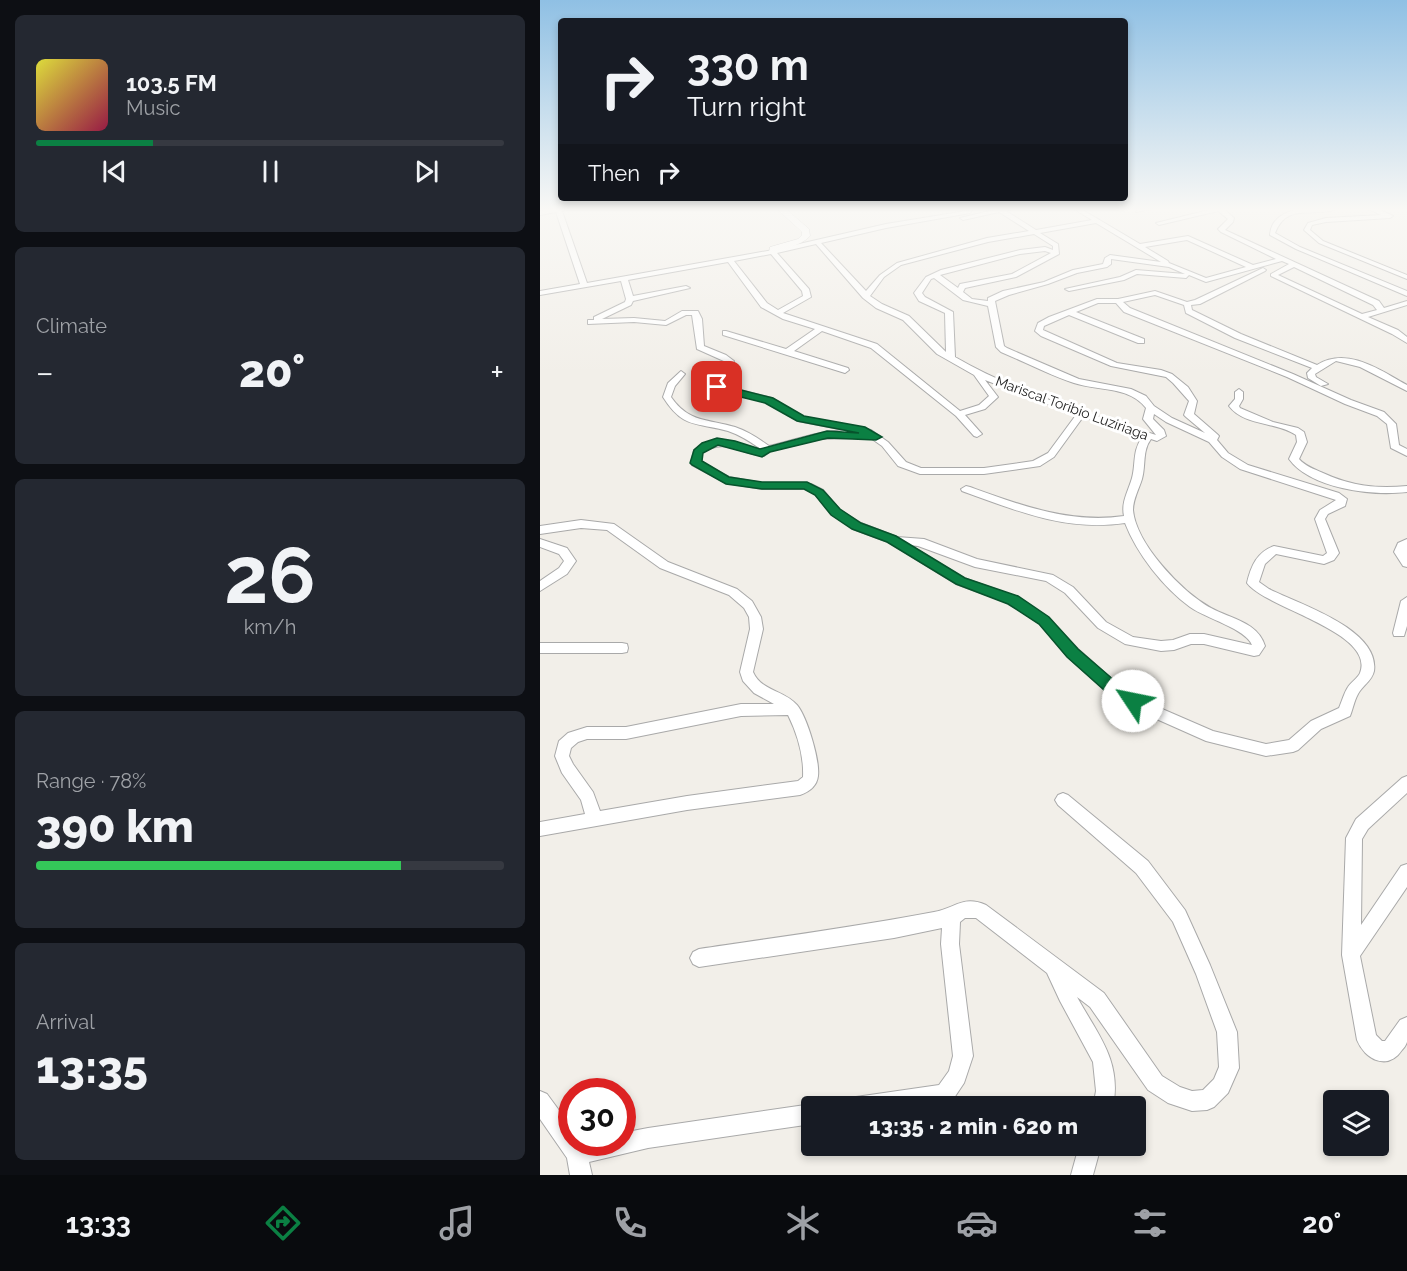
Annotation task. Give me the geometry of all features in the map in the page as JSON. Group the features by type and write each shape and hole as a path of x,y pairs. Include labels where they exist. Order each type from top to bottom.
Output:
{"street":[{"path":"577,264 584,285"},
{"path":"540,293 702,264"},
{"path":"733,264 764,305 777,313 865,342 884,352 959,414 977,434"},
{"path":"777,313 807,297 806,291 783,264"},
{"name":"Mariscal Toribio Luziriaga","path":"837,264 866,296 879,306 906,318 940,352 978,374 1081,414 1148,435 1161,436 1161,432 1148,419 1151,408"},
{"path":"866,296 882,276 899,264"},
{"path":"951,358 949,312 922,299 918,292 928,278 934,274 974,264"},
{"path":"959,292 963,286 1014,276 1037,264"},
{"path":"1108,264 1075,272 1046,284 991,300 1000,346 1004,350 1077,381 1128,391 1143,398 1151,408 1169,420 1212,440 1225,454 1244,467 1335,495 1342,500"},
{"path":"1161,264 1170,265 1197,277"},
{"path":"1245,264 1252,267"},
{"path":"1069,289 1122,279 1136,272 1212,280 1252,267 1274,264"},
{"path":"1212,440 1214,436 1208,429 1189,415 1193,401 1184,386 1169,375 1157,370 1121,367 1105,362 1080,348 1049,338 1039,331 1041,325 1097,301 1118,301 1155,293 1188,304 1197,302 1221,289 1246,280 1253,274 1282,264"},
{"path":"1285,264 1273,275 1395,332 1407,341"},
{"path":"1291,264 1381,309"},
{"path":"1336,264 1407,294"},
{"path":"1374,264 1407,277"},
{"path":"934,274 964,298 977,303 992,304"},
{"path":"624,278 630,298"},
{"path":"686,288 630,298 622,308 590,323 634,320 666,323 685,313 692,312 698,320 700,346 705,352 727,358 730,361 728,366 711,377 710,382 713,386 769,400 801,419 861,430 876,437 899,462 915,470 944,472 1023,468 1042,462 1051,455 1081,414"},
{"path":"1118,301 1127,310 1385,417 1395,432 1394,446 1407,453"},
{"path":"1362,316 1407,303"},
{"path":"1188,304 1189,311 1238,336 1318,368"},
{"path":"1069,312 1141,341"},
{"path":"1395,332 1407,327"},
{"path":"789,351 822,328"},
{"path":"726,333 845,370"},
{"path":"1342,400 1334,388 1311,377 1311,373 1333,360 1347,361 1407,388"},
{"path":"681,374 671,385 667,397 675,411 690,422 731,429 766,449 789,446 827,434 876,437"},
{"path":"959,414 982,407 994,397 991,389 980,381 978,374"},
{"path":"1239,392 1239,399 1234,406 1237,410 1270,423 1295,429 1301,434 1302,442 1294,459 1300,466 1356,489 1379,492 1407,489"},
{"path":"892,539 920,542 975,563 1049,578 1070,590 1102,625 1130,641 1161,646 1174,645 1190,639 1203,639 1246,650 1257,649 1258,640 1252,634 1202,608 1175,586 1152,559 1130,519 1128,502 1138,477 1139,453 1148,435"},
{"path":"766,449 764,453 759,453 731,443 717,441 706,445 698,452 696,463 726,480 762,486 807,486 819,492 836,512 857,526 892,539 960,581 1013,600 1044,621 1072,653 1117,692 1148,709 1211,737 1266,750 1293,746 1316,725 1345,712 1353,690 1367,674 1369,661 1359,644 1326,621 1266,593 1253,583 1257,565 1267,553 1274,550 1324,560 1330,557 1333,552 1320,519 1324,512 1341,504 1342,500 1352,495 1356,489"},
{"path":"966,489 1020,508 1084,522 1130,519"},
{"path":"540,530 581,524 610,526 650,557 738,596 752,610 757,624 756,643 746,664 747,675 755,686 792,709 798,720 812,772 809,782 800,788 687,803 540,829"},
{"path":"540,543 563,551 570,561 562,571 540,587"},
{"path":"1407,543 1402,546 1400,552 1407,563"},
{"path":"1399,633 1407,601"},
{"path":"540,648 622,648"},
{"path":"595,820 588,797 567,768 562,756 564,745 573,737 587,733 626,733 741,710 792,709"},
{"path":"1407,783 1362,824 1354,838 1351,955 1367,1040 1378,1051 1390,1051 1407,1027"},
{"path":"699,958 894,929 951,918 961,909 970,908 980,911 1053,964 1097,1000 1155,1083 1175,1096 1192,1101 1207,1100 1221,1086 1229,1068 1227,1032 1204,971 1179,916 1142,867 1062,800"},
{"path":"1351,955 1407,872"},
{"path":"931,1096 945,1094 957,1076 963,1056 950,944 951,918"},
{"path":"1053,964 1067,998 1100,1053 1106,1081 1104,1096"},
{"path":"540,1101 579,1165 648,1138 801,1116"},
{"path":"1082,1175 1087,1156"}],"route":[{"path":"717,387 769,400 801,419 837,424 868,432 876,437 827,434 789,446 766,449 764,453 717,441 706,445 698,452 696,463 726,480 762,486 807,486 819,492 836,512 857,526 892,539 960,581 1013,600 1044,621 1072,653 1117,692 1133,701"}]}
